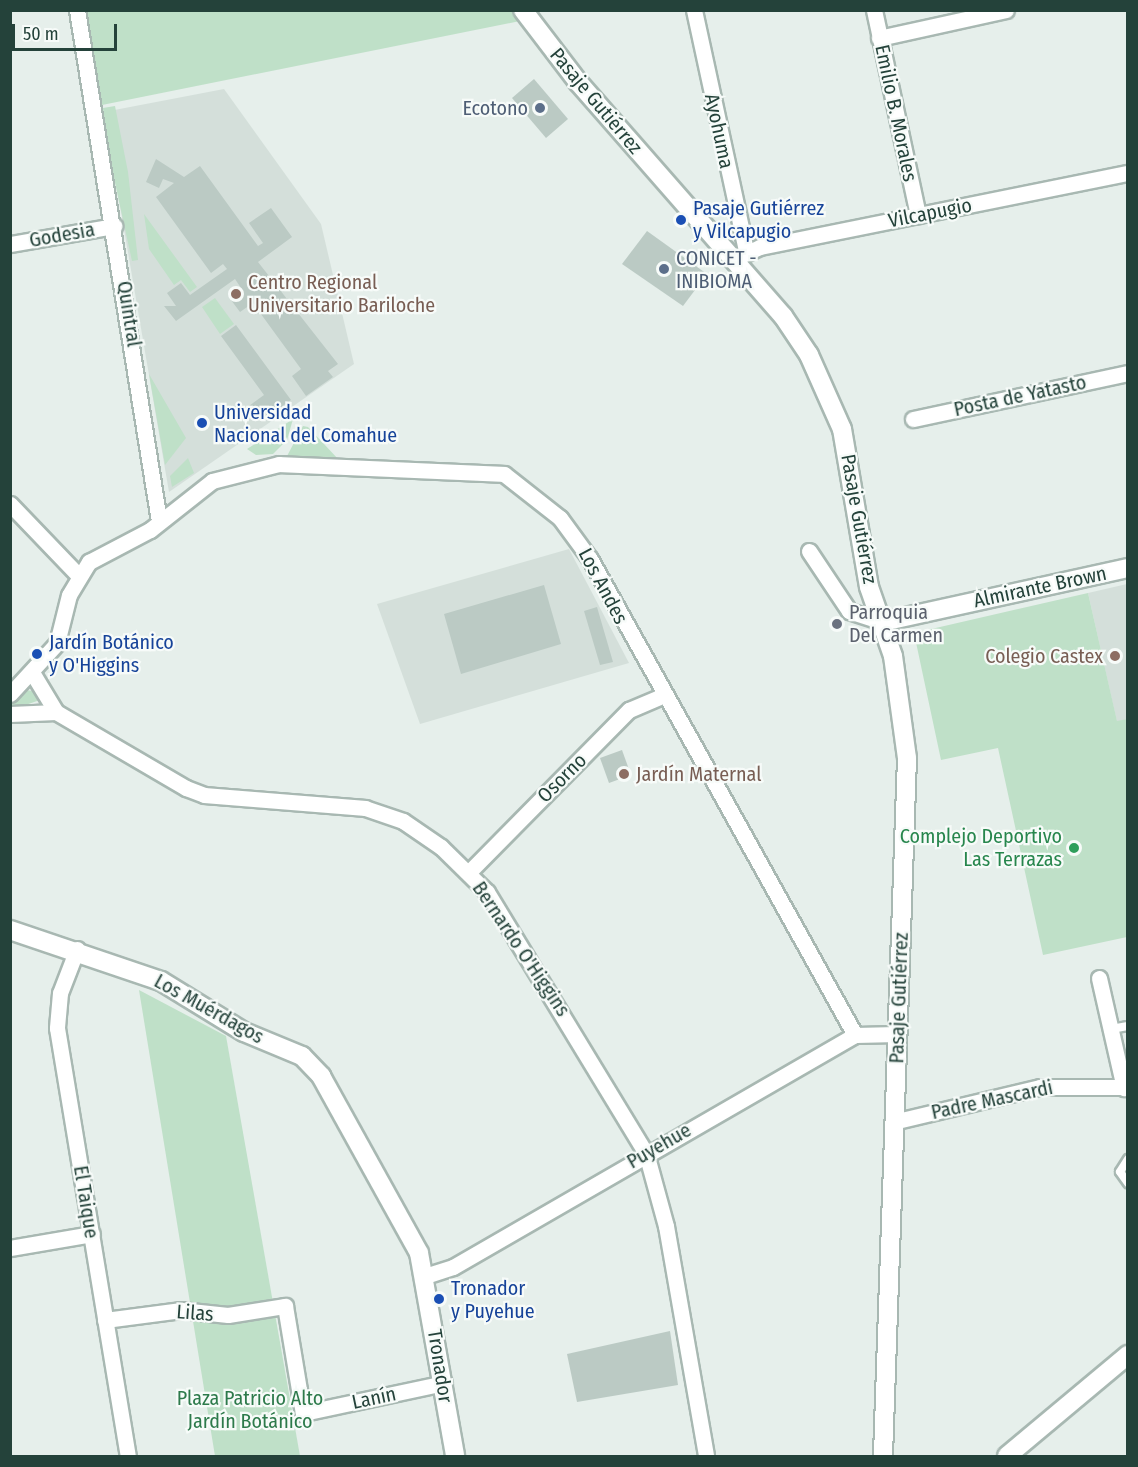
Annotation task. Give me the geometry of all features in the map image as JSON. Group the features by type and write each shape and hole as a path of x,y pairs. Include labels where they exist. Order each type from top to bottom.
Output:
{"main road":[{"name":"Pasaje Gutiérrez","path":"524,10 578,82 740,255 783,316 827,390 850,459 865,569 893,656 907,758 882,1456"},
{"name":"Almirante Brown","path":"882,622 1128,568"},
{"name":"Los Muérdagos","path":"10,930 77,949 161,981 312,1065 410,1233 425,1276"},
{"name":"Tronador","path":"425,1276 455,1456"},
{"path":"1007,1456 1128,1355"}],"street":[{"name":"Quintral","path":"77,10 114,226 159,521"},
{"name":"Ayohuma","path":"694,10 740,255"},
{"name":"Emilio B. Morales","path":"874,10 918,215"},
{"path":"879,38 1006,10"},
{"name":"Vilcapugio","path":"740,255 918,215 1128,173"},
{"name":"Godesia","path":"10,244 114,226"},
{"name":"Posta de Yatasto","path":"913,419 1128,373"},
{"name":"Los Andes","path":"159,521 212,481 279,464 504,474 536,495 577,539 855,1035"},
{"path":"10,504 78,575"},
{"path":"10,694 33,674 57,643 78,575 105,550 159,521"},
{"path":"809,551 849,611 882,622"},
{"name":"Bernardo O'Higgins","path":"33,674 56,712 186,788 204,795 365,808 403,822 469,872 523,944 646,1154 666,1226 706,1456"},
{"name":"Osorno","path":"469,872 629,710 664,696"},
{"path":"10,714 56,712"},
{"name":"El Taique","path":"77,949 60,993 57,1028 128,1456"},
{"path":"1099,978 1126,1087"},
{"name":"Puyehue","path":"425,1276 453,1267 855,1035 897,1034"},
{"name":"Padre Mascardi","path":"893,1122 1040,1086 1126,1087"},
{"path":"10,1248 92,1234"},
{"name":"Lilas","path":"105,1320 181,1310 228,1315 285,1306 303,1413"},
{"name":"Lanín","path":"303,1413 444,1383"}],"lane":[{"path":"1112,1029 1128,1026"},
{"path":"1128,1159 1120,1172 1128,1183"}],"shaded area":[{"name":"Centro Regional Universitario Bariloche","path":"224,89 321,224 354,364 169,492 104,112"},
{"path":"569,549 629,663 420,724 377,604"},
{"name":"Colegio Castex","path":"1127,584 1127,719 1117,722 1088,593"}],"green space":[{"path":"513,10 520,21 102,105 86,11"},
{"path":"115,106 128,172 138,260 132,261 105,137 103,108"},
{"path":"144,214 197,287 190,292 181,280 174,285 149,249"},
{"path":"215,298 234,324 220,334 202,307"},
{"path":"149,374 186,438 165,465"},
{"path":"293,419 287,440 273,454 256,455 247,449"},
{"path":"303,426 308,427 339,460 287,456"},
{"path":"188,458 194,473 172,487 170,476"},
{"name":"Complejo Deportivo Las Terrazas","path":"1088,593 1117,721 1127,719 1127,937 1043,955 998,748 941,760 914,633"},
{"path":"24,690 35,691 40,700 11,710 10,698"},
{"name":"Plaza Patricio Alto Jardín Botánico","path":"139,990 226,1036 300,1456 215,1456"}],"building":[{"name":"Ecotono","path":"534,79 568,119 546,138 512,98"},
{"path":"156,159 184,177 200,166 258,246 263,243 249,223 271,208 292,237 258,262 338,364 328,371 333,377 306,396 292,376 301,369 253,303 240,312 231,300 243,291 235,279 176,321 164,306 176,306 167,293 181,283 190,295 227,269 223,264 211,273 156,197 174,183 163,179 159,188 146,182"},
{"name":"CONICET - INIBIOMA","path":"647,231 707,274 683,306 622,264"},
{"path":"236,325 291,400 260,422 249,406 264,395 221,336"},
{"path":"544,585 561,644 461,674 444,614"},
{"path":"597,607 613,662 600,665 584,611"},
{"path":"622,750 631,775 609,783 600,758"},
{"path":"670,1331 678,1385 577,1402 567,1354"}],"place":[{"name":"Ecotono","path":"540,108"},
{"name":"Pasaje Gutiérrez y Vilcapugio","path":"681,220"},
{"name":"CONICET - INIBIOMA","path":"664,269"},
{"name":"Centro Regional Universitario Bariloche","path":"236,294"},
{"name":"Universidad Nacional del Comahue","path":"202,423"},
{"name":"Parroquia Del Carmen","path":"837,624"},
{"name":"Jardín Botánico y O'Higgins","path":"37,654"},
{"name":"Colegio Castex","path":"1115,656"},
{"name":"Jardín Maternal","path":"624,774"},
{"name":"Complejo Deportivo Las Terrazas","path":"1074,848"},
{"name":"Tronador y Puyehue","path":"439,1299"}]}
